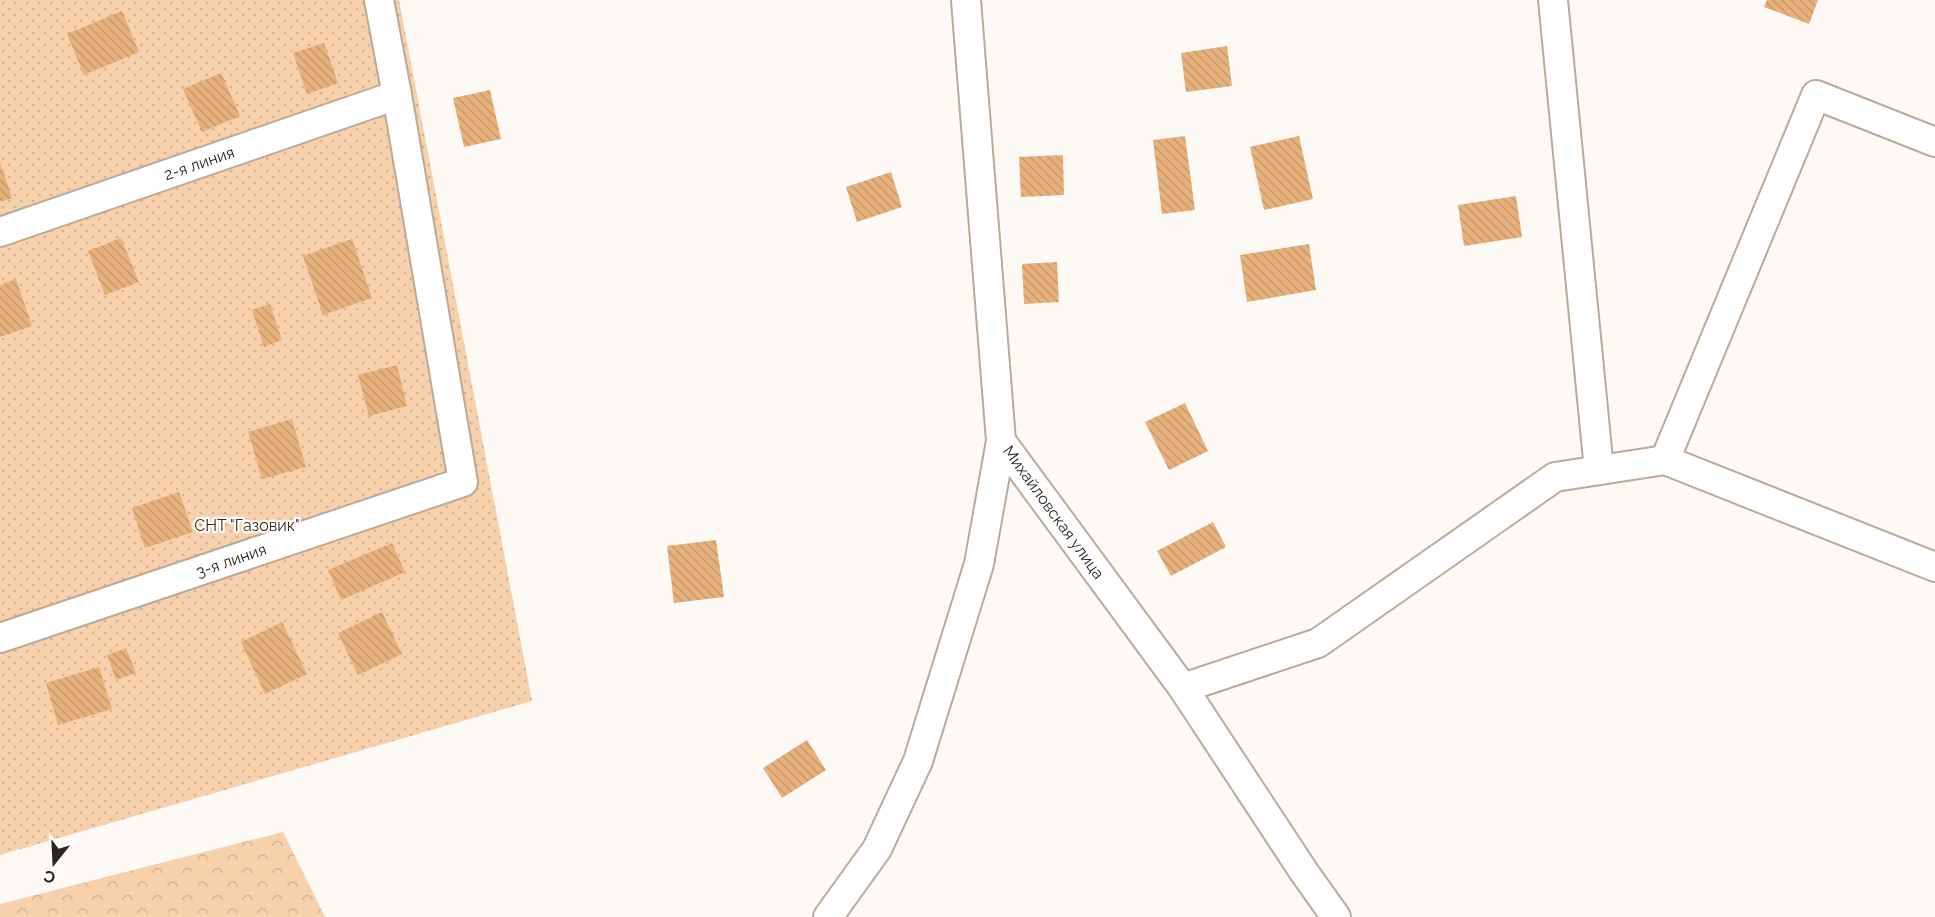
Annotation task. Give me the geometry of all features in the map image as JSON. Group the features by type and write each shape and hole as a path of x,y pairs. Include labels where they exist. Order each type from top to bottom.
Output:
{"street":[{"path":"379,0 397,95"},
{"name":"Михайловская улица","path":"966,0 1001,441 1183,688 1336,917"},
{"path":"1553,0 1599,470"},
{"name":"2-я линия","path":"0,232 397,95"},
{"name":"3-я линия","path":"0,638 463,482 397,95"},
{"path":"1665,460 1816,95 1935,142"},
{"path":"828,917 877,849 918,761 979,564 1001,441"},
{"path":"1183,688 1318,643 1555,477 1665,460 1935,567"}],"green space":[{"name":"СНТ \"Газовик\"","path":"0,0 399,0 532,701 0,855"},
{"path":"283,832 325,917 0,917 0,904"}],"building":[{"path":"1767,0 1818,0 1809,24 1764,7"},
{"path":"122,11 139,52 84,75 67,34"},
{"path":"324,43 338,83 307,94 293,53"},
{"path":"1227,46 1232,86 1186,92 1181,53"},
{"path":"221,73 240,116 202,132 183,89"},
{"path":"490,90 501,139 464,147 453,98"},
{"path":"1185,136 1195,210 1162,214 1153,140"},
{"path":"1299,136 1313,199 1264,210 1250,147"},
{"path":"1063,155 1064,195 1021,197 1019,157"},
{"path":"0,162 12,198 0,202"},
{"path":"891,172 902,207 857,222 846,187"},
{"path":"1516,196 1522,237 1464,246 1458,205"},
{"path":"121,238 139,282 105,295 88,251"},
{"path":"352,239 372,298 323,315 303,256"},
{"path":"1309,244 1316,290 1247,302 1240,255"},
{"path":"1057,262 1059,302 1024,304 1022,264"},
{"path":"16,279 32,326 0,337 0,285"},
{"path":"270,304 282,340 264,347 252,310"},
{"path":"397,365 407,406 369,416 358,375"},
{"path":"1185,403 1208,451 1169,470 1145,422"},
{"path":"292,419 306,467 262,479 248,432"},
{"path":"179,492 193,532 145,548 132,508"},
{"path":"1213,522 1226,547 1171,576 1157,551"},
{"path":"716,540 724,597 674,603 667,546"},
{"path":"392,543 405,572 341,600 328,570"},
{"path":"382,612 402,654 358,675 338,633"},
{"path":"282,622 307,674 265,694 241,642"},
{"path":"126,648 136,673 116,680 107,655"},
{"path":"99,667 112,709 58,725 46,683"},
{"path":"807,740 826,770 782,798 763,768"}]}
